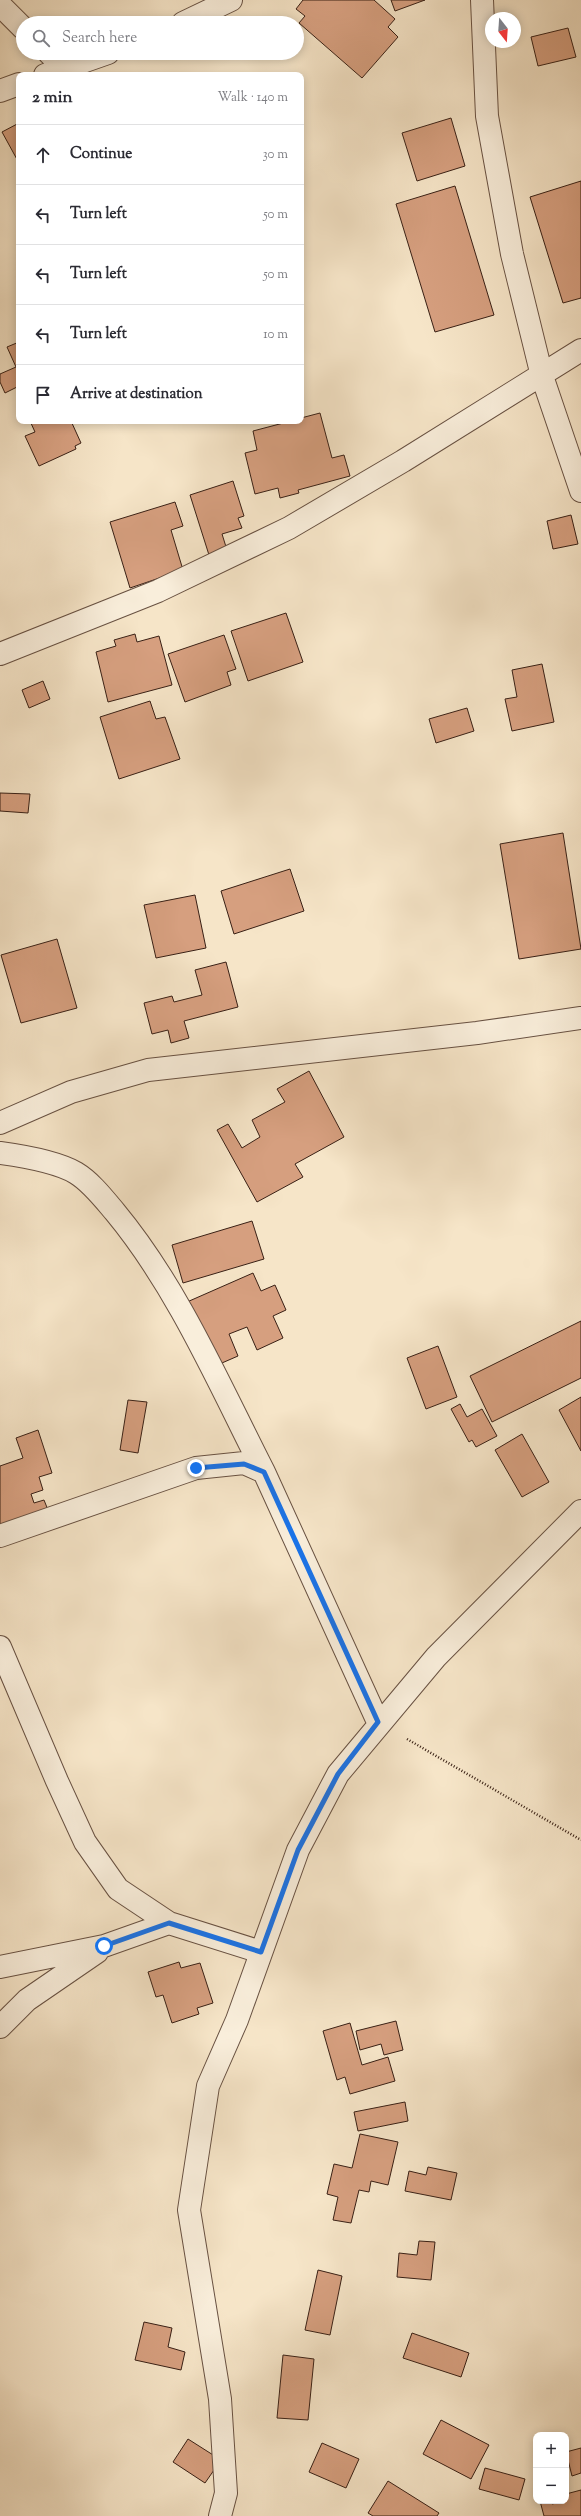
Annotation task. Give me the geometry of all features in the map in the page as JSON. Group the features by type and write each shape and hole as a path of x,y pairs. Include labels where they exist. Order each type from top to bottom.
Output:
{"street":[{"path":"198,16 231,0"},
{"path":"482,0 487,116 512,254 542,376 581,491"},
{"path":"0,5 16,21"},
{"path":"51,60 55,71 87,60"},
{"path":"0,91 16,85"},
{"path":"0,654 158,591 288,528 542,376 581,350"},
{"path":"0,1123 71,1092 148,1070 477,1033 581,1018"},
{"path":"0,1153 30,1157 76,1173 101,1196 142,1244 175,1300 264,1472 378,1722"},
{"path":"0,1536 196,1468 244,1464 264,1472"},
{"path":"220,2516 226,2494 220,2399 189,2210 208,2086 237,2020 298,1850 338,1774 378,1722 436,1657 581,1511"},
{"path":"0,1647 57,1781 86,1842 118,1890 169,1923 261,1952"},
{"path":"0,1967 104,1946 169,1923"},
{"path":"0,2027 27,2000 104,1946"}],"path":[{"path":"378,1722 527,1811 581,1840"}],"building":[{"path":"303,0 374,0 395,19 388,27 398,37 362,78 304,27 305,16 296,9"},
{"path":"391,0 425,0 395,11"},
{"path":"568,28 576,57 538,66 531,37"},
{"path":"451,118 465,166 417,181 402,133"},
{"path":"16,125 16,158 2,132"},
{"path":"581,181 581,298 563,303 530,197"},
{"path":"455,186 494,315 435,332 396,204"},
{"path":"16,343 16,367 7,347"},
{"path":"16,367 16,388 5,393 0,382 0,374"},
{"path":"320,413 332,458 344,455 350,476 298,490 299,493 280,498 278,488 255,494 245,453 257,450 253,431 280,424 304,424 304,417"},
{"path":"31,424 72,424 81,443 75,446 76,449 39,466 25,436 35,432"},
{"path":"233,481 244,516 238,518 242,528 222,534 227,550 209,555 190,495"},
{"path":"175,502 183,526 171,530 183,570 130,588 110,522"},
{"path":"571,515 578,544 553,549 547,521"},
{"path":"286,613 303,662 248,681 231,631"},
{"path":"135,634 137,642 159,636 172,685 108,702 96,652 116,646 114,640"},
{"path":"224,635 236,669 227,672 231,685 185,702 168,654"},
{"path":"542,664 554,722 512,731 505,699 517,697 512,670"},
{"path":"43,681 50,699 29,708 22,690"},
{"path":"150,701 156,719 165,717 180,759 119,779 100,717"},
{"path":"467,708 474,731 436,743 429,719"},
{"path":"0,793 30,794 28,813 0,811"},
{"path":"563,833 581,949 519,959 500,844"},
{"path":"290,869 304,911 234,934 221,891"},
{"path":"195,895 206,948 156,958 144,905"},
{"path":"57,939 77,1008 21,1023 1,955"},
{"path":"226,962 238,1007 184,1021 189,1038 171,1043 168,1030 152,1034 144,1003 172,996 174,1002 202,995 195,970"},
{"path":"309,1071 344,1137 295,1164 303,1177 257,1202 217,1130 228,1124 242,1148 260,1137 252,1120 285,1102 277,1089"},
{"path":"252,1221 264,1259 183,1283 172,1245"},
{"path":"253,1273 261,1291 275,1285 286,1310 273,1316 283,1338 257,1350 247,1327 229,1334 238,1356 215,1366 187,1302"},
{"path":"581,1321 581,1378 492,1422 470,1376"},
{"path":"438,1346 457,1397 426,1409 407,1358"},
{"path":"581,1397 581,1451 559,1410"},
{"path":"128,1400 147,1402 138,1453 120,1450"},
{"path":"460,1404 467,1417 482,1409 497,1436 476,1447 472,1440 469,1442 451,1409"},
{"path":"38,1430 52,1473 39,1477 43,1490 31,1494 34,1503 44,1500 48,1510 0,1527 0,1466 23,1458 16,1438"},
{"path":"522,1434 549,1482 522,1497 495,1450"},
{"path":"179,1962 181,1968 200,1963 213,2003 197,2008 199,2014 172,2023 163,1995 156,1997 148,1972"},
{"path":"396,2021 403,2050 384,2055 381,2044 360,2050 356,2031"},
{"path":"350,2023 362,2065 388,2057 395,2081 350,2094 345,2077 337,2080 323,2031"},
{"path":"405,2102 408,2121 358,2131 354,2112"},
{"path":"360,2134 398,2142 388,2185 371,2181 369,2192 359,2190 351,2223 333,2220 338,2197 327,2194 334,2164 352,2168"},
{"path":"428,2167 457,2173 451,2200 405,2191 409,2171 426,2175"},
{"path":"419,2241 435,2242 431,2280 397,2277 399,2253 417,2255"},
{"path":"318,2270 342,2276 330,2335 305,2330"},
{"path":"144,2322 172,2328 168,2347 185,2352 181,2370 135,2360"},
{"path":"412,2333 469,2353 461,2377 403,2358"},
{"path":"283,2355 314,2359 308,2420 277,2418"},
{"path":"441,2420 489,2445 471,2479 423,2454"},
{"path":"188,2439 221,2460 205,2483 173,2462"},
{"path":"322,2443 359,2459 346,2488 309,2472"},
{"path":"581,2448 581,2473 572,2476 569,2464 569,2451"},
{"path":"485,2468 525,2479 519,2500 479,2489"},
{"path":"388,2481 439,2513 437,2516 373,2516 368,2513"},
{"path":"581,2490 581,2516 544,2516 541,2504 569,2504 569,2493"}],"route":[{"path":"104,1946 169,1923 261,1952 298,1850 338,1774 378,1722 264,1472 244,1464 223,1464 196,1468"}]}
